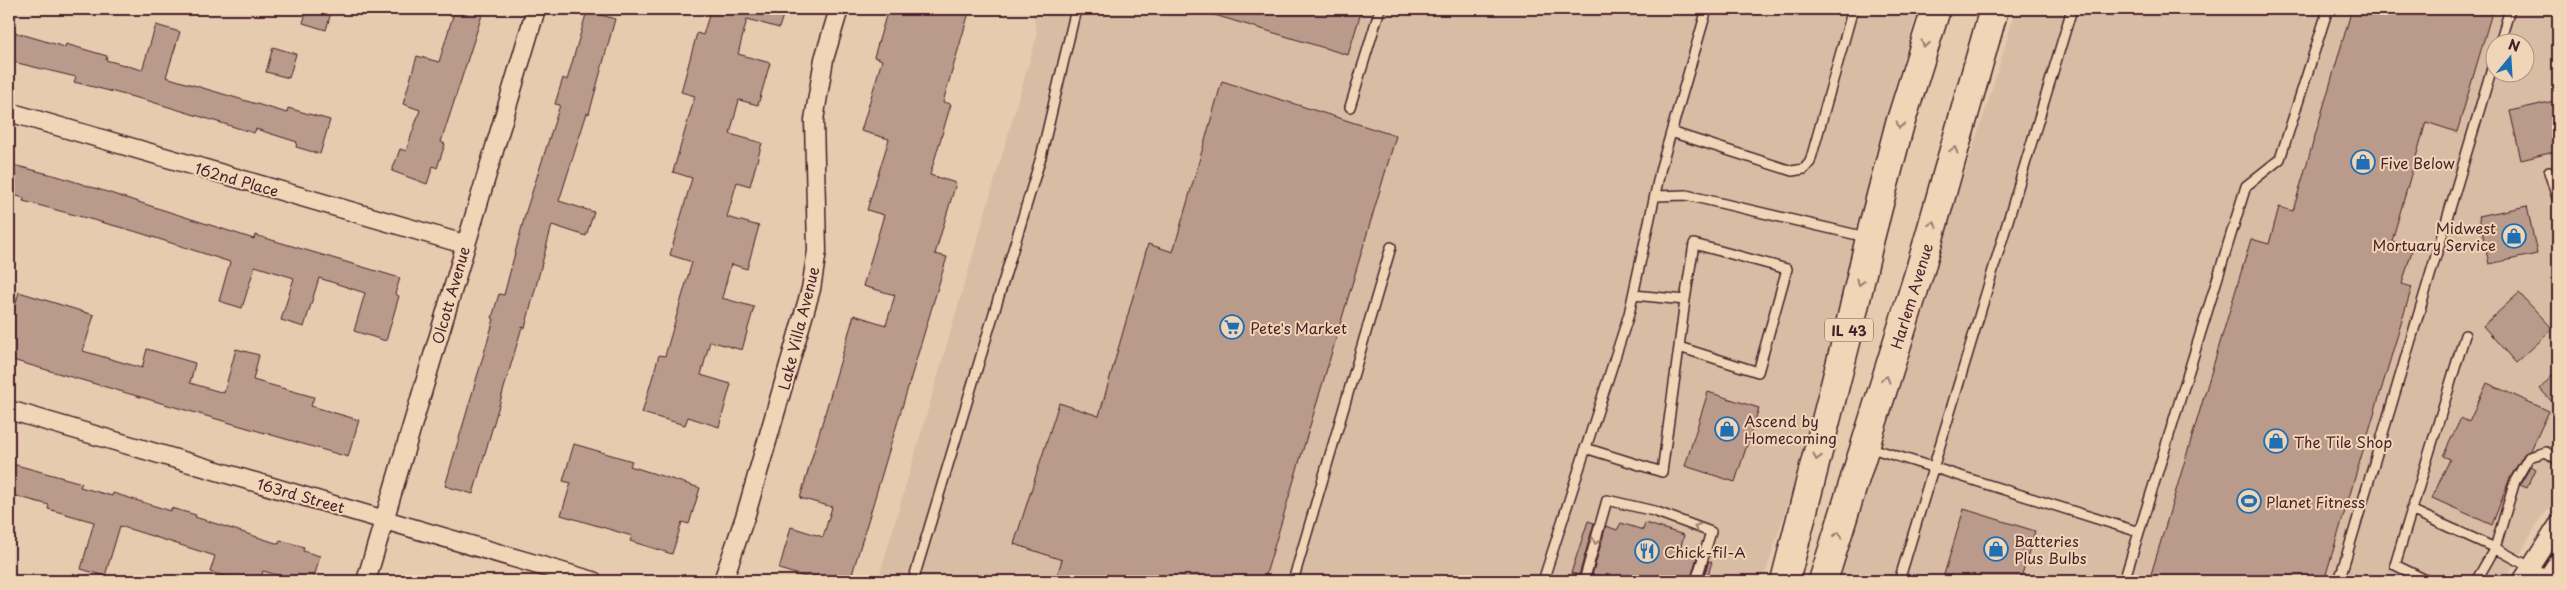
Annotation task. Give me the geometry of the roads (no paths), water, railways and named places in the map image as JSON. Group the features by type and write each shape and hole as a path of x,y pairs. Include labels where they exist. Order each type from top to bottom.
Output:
{"main road":[{"name":"IL 43","path":"1785,581 1899,127 1936,9"},
{"name":"Harlem Avenue","path":"1824,581 1920,270 1994,9"}],"street":[{"name":"Olcott Avenue","path":"366,581 464,244 536,9"},
{"name":"Lake Villa Avenue","path":"723,581 746,514 811,289 817,251 814,120 824,59 839,9"},
{"name":"162nd Place","path":"9,112 464,244"},
{"name":"163rd Street","path":"9,410 593,581"},
{"path":"2526,574 2558,525"}],"lane":[{"path":"913,581 1042,157 1076,9"},
{"path":"1350,107 1380,9"},
{"path":"1543,581 1634,295 1661,167 1707,9"},
{"path":"1671,132 1792,171 1804,169 1810,162 1853,9"},
{"path":"1899,581 2072,9"},
{"path":"2124,581 2246,186 2280,159 2328,9"},
{"path":"2503,32 2510,9"},
{"path":"2339,581 2488,82"},
{"path":"2549,172 2558,201"},
{"path":"1656,196 1686,195 1870,238"},
{"path":"1585,448 1662,472 1685,300 1694,244 1787,269 1758,372 1679,347"},
{"path":"1293,581 1391,247"},
{"path":"1634,295 1685,300"},
{"path":"2428,581 2395,564 2465,335"},
{"path":"1865,446 2139,532"},
{"path":"2476,581 2495,548 2515,481 2529,457 2546,452 2558,460"},
{"path":"1584,581 1607,500 1654,511 1711,532 1696,581"},
{"path":"2411,510 2495,548 2526,574 2551,574"}],"place":[{"name":"Five Below","path":"2363,162"},
{"name":"Midwest Mortuary Service","path":"2514,236"},
{"name":"Pete's Market","path":"1232,327"},
{"name":"Ascend by Homecoming","path":"1727,429"},
{"name":"The Tile Shop","path":"2276,441"},
{"name":"Planet Fitness","path":"2249,501"},
{"name":"Batteries Plus Bulbs","path":"1996,549"},
{"name":"Chick-fil-A","path":"1647,551"}]}
